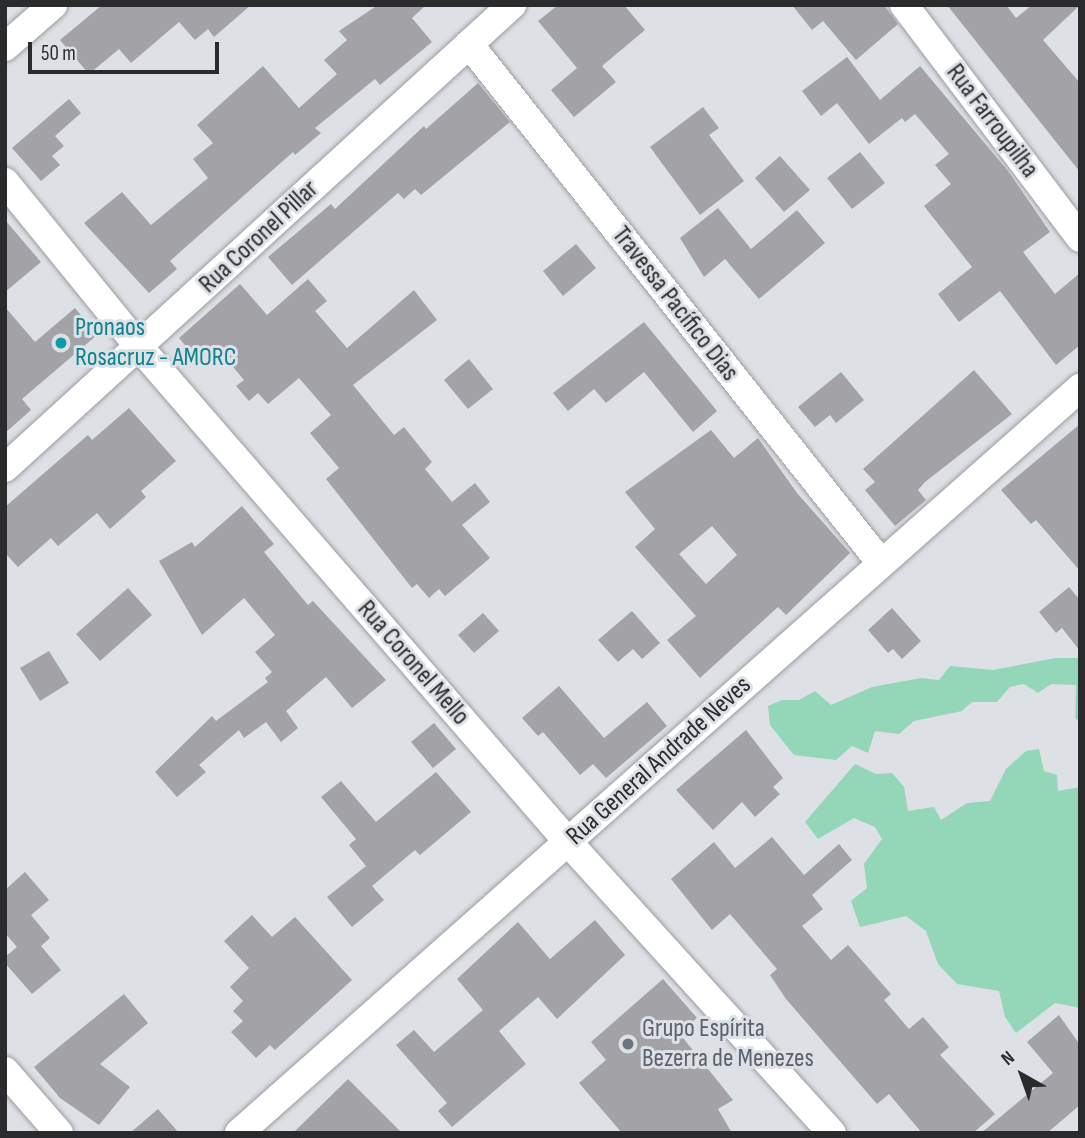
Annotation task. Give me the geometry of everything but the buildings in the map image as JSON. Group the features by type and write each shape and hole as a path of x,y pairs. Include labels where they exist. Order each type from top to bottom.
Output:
{"street":[{"path":"5,47 53,5"},
{"name":"Rua Coronel Pillar","path":"5,468 140,348 512,5"},
{"name":"Rua Farroupilha","path":"904,5 1080,237"},
{"name":"Travessa Pacífico Dias","path":"468,44 881,563"},
{"name":"Rua Coronel Mello","path":"5,182 140,348 568,842 832,1133"},
{"name":"Rua General Andrade Neves","path":"239,1133 1080,388"},
{"path":"5,1071 59,1133"}],"green space":[{"path":"1056,658 1080,658 1080,723 1075,718 1076,685 1051,684 1038,693 1024,684 1010,687 997,702 972,702 962,711 914,721 899,734 875,731 868,753 852,746 836,760 794,755 770,725 768,706 782,700 799,700 815,691 831,705 872,687 921,678 939,680 950,666 993,670"},
{"path":"1039,749 1044,771 1057,775 1058,791 1080,787 1080,1008 1055,1003 1016,1033 1005,1017 999,991 957,984 938,964 926,931 906,916 860,927 851,901 867,888 864,864 882,839 875,827 854,818 818,839 805,822 855,764 876,774 892,773 904,787 908,811 934,807 941,820 967,803 990,801 1006,769 1026,751"}],"place":[{"name":"Pronaos Rosacruz - AMORC","path":"61,343"},
{"name":"Grupo Espírita Bezerra de Menezes","path":"628,1044"}]}
